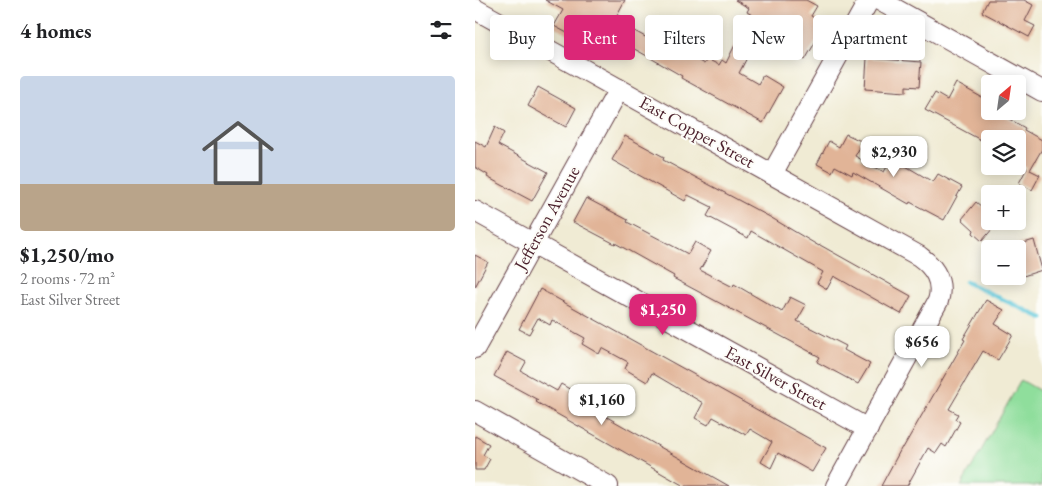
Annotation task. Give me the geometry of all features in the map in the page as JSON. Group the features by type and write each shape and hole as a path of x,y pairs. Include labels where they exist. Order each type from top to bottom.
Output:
{"street":[{"path":"772,174 869,0"},
{"path":"879,0 1042,91"},
{"name":"East Copper Street","path":"475,8 919,256 931,265 943,269 939,301 868,429"},
{"name":"Jefferson Avenue","path":"475,348 619,89"},
{"name":"East Silver Street","path":"475,211 868,429"},
{"path":"475,412 608,486"},
{"path":"836,486 868,429"}],"green space":[{"path":"1021,380 1042,392 1042,486 961,486"}],"building":[{"path":"545,0 625,0 617,15 564,15 564,31 554,26 563,10"},
{"path":"735,0 806,0 817,6 811,16 813,17 813,46 805,60 803,59 803,15 752,15 747,12 749,8"},
{"path":"988,0 1024,0 1033,5 1025,21 1035,26 1029,37 982,12"},
{"path":"635,31 645,37 645,55 635,49"},
{"path":"733,49 733,60 746,60 739,73 758,84 763,75 783,87 763,123 681,78 682,76 654,60 697,60 704,64 706,60 709,60 719,65 722,60 726,63"},
{"path":"867,60 921,62 919,87 906,86 906,92 865,89"},
{"path":"956,83 981,97 981,120 1011,120 1025,128 1024,130 981,130 981,140 925,110 935,93 947,100"},
{"path":"538,87 576,108 566,127 528,106"},
{"path":"495,127 504,133 498,145 548,172 532,201 487,177 488,175 475,167 475,141 486,147"},
{"path":"1026,131 1042,140 1042,149 1030,170 1040,175 1032,190 1026,185 1019,183 1023,175 1026,175"},
{"path":"846,134 863,142 855,156 884,172 892,158 933,182 938,174 962,187 944,220 910,202 909,204 853,172 852,175 835,166 832,172 817,164 829,141 839,147"},
{"path":"625,136 664,157 663,160 911,296 901,314 834,276 827,289 817,283 823,272 751,231 748,238 707,216 712,207 688,195 685,201 612,160"},
{"path":"586,198 688,254 695,242 711,251 700,270 733,287 734,284 782,312 790,297 806,305 797,321 846,346 844,350 870,364 858,384 817,362 820,357 673,278 674,276 615,243 573,222"},
{"path":"976,202 981,206 981,230 991,230 983,240 973,233 974,230 962,219"},
{"path":"1034,240 1042,270 1026,275 1026,242"},
{"path":"475,255 488,262 475,287"},
{"path":"540,289 826,448 812,472 778,453 771,468 761,462 772,442 750,429 746,435 713,417 708,425 695,418 703,403 652,373 647,382 625,369 628,362 602,348 599,354 582,344 585,338 552,320 550,325 538,318 529,334 519,329"},
{"path":"986,300 1004,310 995,324 1013,335 998,360 983,351 949,409 958,414 955,419 960,422 946,447 942,444 936,453 928,448 907,486 881,486 965,340 963,339"},
{"path":"507,352 526,362 521,371 557,391 561,384 578,394 575,399 729,486 684,486 536,402 538,400 494,376"},
{"path":"475,436 489,444 483,455 490,459 484,470 475,470"}],"waterway":[{"path":"966,282 1042,318"}]}
